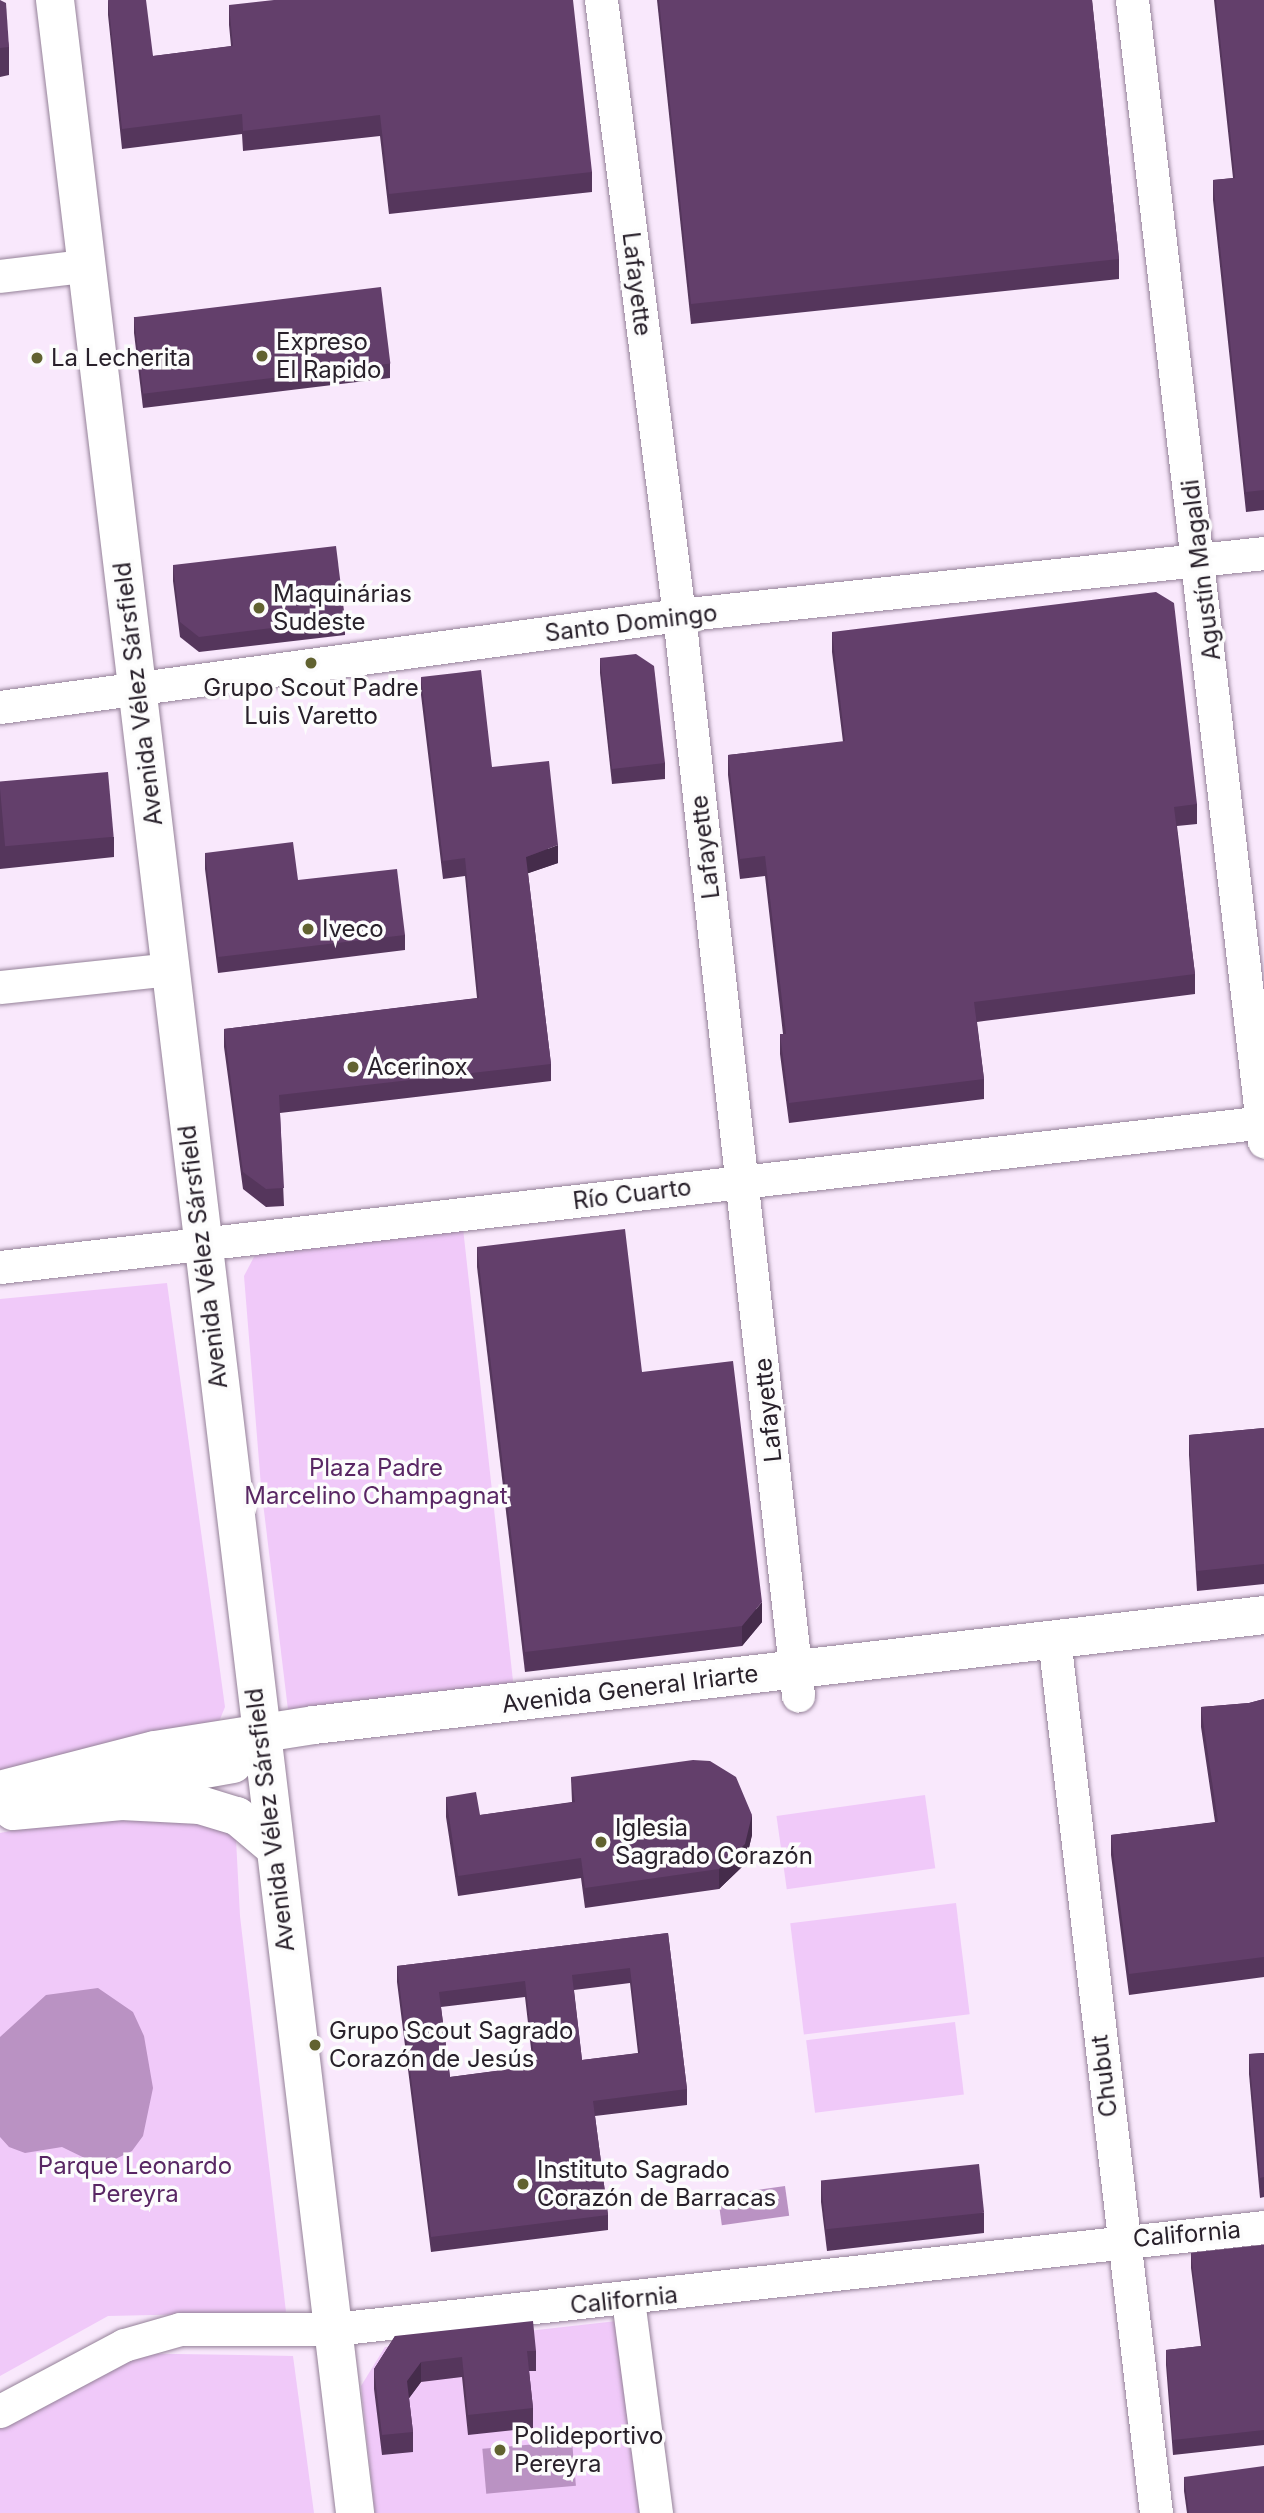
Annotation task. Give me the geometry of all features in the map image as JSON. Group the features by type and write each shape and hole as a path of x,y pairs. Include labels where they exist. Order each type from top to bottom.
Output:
{"main road":[{"name":"Avenida Vélez Sársfield","path":"55,0 355,2513"},
{"name":"Avenida General Iriarte","path":"4,1805 99,1788 262,1746 1055,1651 1264,1615"},
{"name":"Avenida General Iriarte","path":"1055,1651 1264,1640"},
{"path":"4,1805 122,1801 200,1805 237,1816 274,1847"}],"street":[{"name":"Lafayette","path":"601,0 678,615 744,1180 797,1682"},
{"name":"Agustín Magaldi","path":"1132,0 1200,562 1263,1129"},
{"path":"0,276 85,266"},
{"name":"Santo Domingo","path":"0,708 678,615 1200,562 1264,553"},
{"path":"0,987 170,969"},
{"name":"Río Cuarto","path":"0,1267 202,1247 744,1180 1263,1129"},
{"name":"Chubut","path":"1055,1651 1156,2513"},
{"name":"California","path":"0,2410 109,2352 163,2333 204,2328 334,2329 628,2300 1123,2241 1264,2227"},
{"path":"628,2300 656,2513"}],"green space":[{"name":"Plaza Padre Marcelino Champagnat","path":"463,1228 514,1690 289,1718 261,1486 244,1276 255,1255"},
{"path":"167,1283 225,1707 216,1729 0,1771 0,1299"},
{"path":"925,1795 935,1868 787,1889 776,1816"},
{"name":"Parque Leonardo Pereyra","path":"129,1808 227,1825 236,1839 240,1916 286,2312 108,2316 0,2376 0,1833"},
{"path":"956,1903 970,2014 804,2035 790,1923"},
{"path":"955,2022 964,2094 815,2113 806,2040"},
{"name":"Polideportivo Pereyra","path":"617,2321 640,2513 375,2513 361,2386 385,2347"},
{"path":"116,2353 293,2356 314,2513 0,2513 0,2415"}],"shaded area":[{"path":"98,1988 133,2012 144,2036 153,2088 143,2136 132,2151 101,2166 62,2147 25,2153 9,2147 0,2137 0,2037 46,1995"},
{"path":"785,2186 789,2216 722,2225 718,2195"},
{"path":"572,2441 576,2486 486,2494 482,2449"}],"building":[{"path":"0,0 6,3 9,47 0,48"},
{"path":"108,0 146,0 153,56 233,46 229,5 274,0 573,0 592,172 389,194 380,115 243,131 242,114 122,129"},
{"path":"659,0 1092,0 1119,259 691,304"},
{"path":"1216,0 1264,0 1264,490 1246,492 1213,180 1235,178"},
{"name":"Expreso El Rapido","path":"381,287 390,363 143,394 134,317"},
{"name":"Maquinárias Sudeste","path":"336,546 345,619 199,637 180,622 173,565"},
{"path":"1156,592 1174,603 1197,804 1174,807 1195,974 974,1002 984,1079 789,1103 780,1034 786,1034 765,856 740,859 728,755 845,741 832,632"},
{"path":"636,654 654,666 665,763 612,769 600,658"},
{"path":"481,670 492,767 549,761 558,845 526,857 551,1064 279,1095 284,1188 266,1189 243,1172 224,1029 479,998 465,858 443,861 421,677"},
{"path":"108,772 114,837 5,846 0,781"},
{"path":"293,842 298,880 397,869 405,935 218,957 205,853"},
{"path":"625,1229 642,1372 733,1361 762,1602 742,1626 525,1652 477,1247"},
{"path":"1264,1428 1264,1564 1197,1571 1189,1435"},
{"path":"1264,1699 1264,1957 1129,1974 1111,1835 1218,1822 1201,1707"},
{"name":"Iglesia Sagrado Corazón","path":"693,1760 710,1761 736,1777 752,1815 745,1844 719,1869 585,1888 581,1858 458,1876 446,1797 476,1792 480,1815 575,1802 571,1777"},
{"path":"668,1933 687,2089 593,2101 608,2215 431,2237 397,1966","holes":["630,1968 640,2053 582,2060 572,1975","525,1981 535,2066 450,2077 439,1992"]},
{"path":"1264,2053 1264,2177 1260,2178 1249,2054"},
{"path":"979,2164 984,2213 826,2229 821,2181"},
{"path":"1264,2245 1264,2430 1173,2440 1166,2350 1202,2346 1191,2253"},
{"path":"533,2321 536,2351 527,2351 533,2408 468,2415 462,2357 421,2362 407,2381 413,2432 382,2435 374,2369 395,2336"},
{"path":"1264,2466 1264,2513 1189,2513 1184,2477"}],"place":[{"name":"Expreso El Rapido","path":"262,356"},
{"name":"La Lecherita","path":"37,358"},
{"name":"Maquinárias Sudeste","path":"259,608"},
{"name":"Grupo Scout Padre Luis Varetto","path":"311,663"},
{"name":"Iveco","path":"308,929"},
{"name":"Acerinox","path":"353,1067"},
{"name":"Iglesia Sagrado Corazón","path":"601,1842"},
{"name":"Grupo Scout Sagrado Corazón de Jesús","path":"315,2045"},
{"name":"Instituto Sagrado Corazón de Barracas","path":"523,2184"},
{"name":"Polideportivo Pereyra","path":"500,2450"}]}
